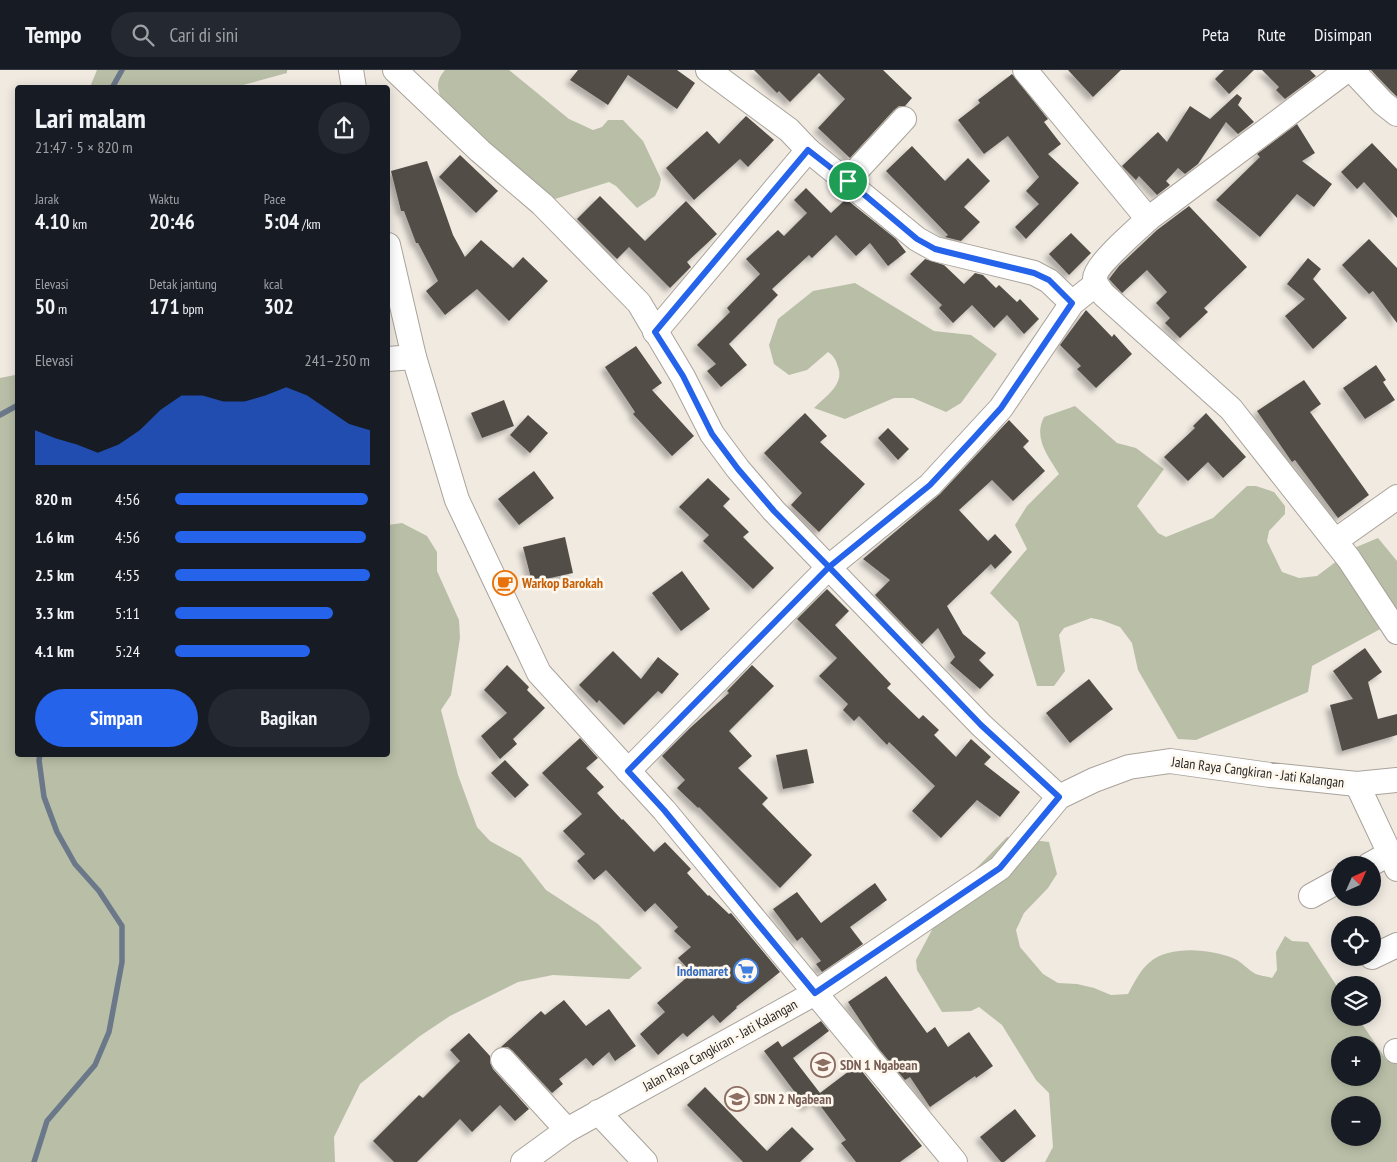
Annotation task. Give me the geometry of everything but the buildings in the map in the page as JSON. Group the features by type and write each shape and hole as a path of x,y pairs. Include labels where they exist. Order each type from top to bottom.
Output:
{"street":[{"path":"351,70 354,85"},
{"path":"708,70 789,130 808,150 917,239 947,252 1034,273 1049,280 1072,303"},
{"path":"1025,70 1148,219"},
{"path":"1347,70 1148,219 1114,251 1096,272 1096,284 1104,295 1232,409 1349,559 1397,632"},
{"path":"1352,70 1397,114"},
{"path":"403,73 480,151 542,204 639,303 683,376 712,434 738,469 774,511 981,725 1059,797"},
{"path":"848,181 904,119"},
{"path":"655,332 808,150"},
{"path":"390,254 414,357 457,500 539,673 664,810 955,1162"},
{"path":"628,771 829,567 930,485 1001,408 1072,303 1096,284"},
{"path":"390,360 414,357"},
{"path":"1335,541 1397,497"},
{"name":"Jalan Raya Cangkiran - Jati Kalangan","path":"524,1162 567,1130 815,993 1000,868 1059,797 1094,780 1129,767 1170,761 1270,775 1357,784 1397,780"},
{"path":"1357,784 1385,863"},
{"path":"1311,896 1331,885"},
{"path":"1381,953 1397,945"},
{"path":"503,1060 567,1130"},
{"path":"598,1112 645,1162"}],"green space":[{"path":"97,70 287,70 287,73 243,85 91,85"},
{"path":"445,70 509,70 569,119 593,130 602,127 608,120 623,120 643,141 661,179 655,196 637,208 616,186 609,182 555,199 519,173 443,101 438,85 440,77"},
{"path":"855,283 934,331 971,335 997,354 961,403 946,412 913,398 894,398 845,419 814,408 833,390 839,379 837,365 834,358 828,352 807,370 789,375 774,364 769,345 778,319 813,291"},
{"path":"15,375 15,757 390,757 390,525 402,523 427,536 437,552 437,571 459,620 460,638 451,695 441,710 458,775 477,827 490,841 521,858 546,890 598,924 642,968 629,979 553,975 518,982 450,1016 420,1036 360,1084 334,1137 335,1162 0,1162 0,378"},
{"path":"1075,406 1117,443 1136,448 1164,469 1137,506 1158,533 1166,537 1213,518 1247,486 1256,486 1274,492 1285,506 1285,514 1269,531 1267,541 1282,572 1299,578 1317,576 1354,548 1378,538 1397,561 1397,620 1312,666 1308,692 1196,740 1178,739 1138,670 1132,643 1120,627 1101,620 1091,618 1064,628 1059,635 1065,671 1054,686 1037,686 1018,622 990,593 1027,549 1015,525 1027,506 1059,474 1043,447 1041,440 1040,432 1044,417"},
{"path":"1007,837 1049,842 1057,874 1048,888 1024,913 1016,930 1020,947 1043,974 1058,983 1077,984 1111,995 1128,994 1143,969 1150,962 1168,953 1191,950 1215,953 1238,960 1256,974 1272,978 1277,970 1276,952 1285,936 1292,941 1308,942 1331,977 1331,1026 1363,1026 1370,1036 1331,1036 1331,1086 1381,1086 1381,1052 1387,1061 1397,1056 1397,1162 1045,1162 1053,1147 1049,1093 1036,1080 1002,1025 979,1007 971,1011 942,1012 917,970 916,960 951,894"}],"waterway":[{"path":"114,85 122,70"},
{"path":"0,415 15,407"},
{"path":"34,1162 47,1121 95,1065 109,1032 122,962 122,926 99,891 75,864 57,832 44,797 40,757"}],"place":[{"name":"Warkop Barokah","path":"505,583"},
{"name":"Indomaret","path":"746,971"},
{"name":"SDN 1 Ngabean","path":"823,1065"},
{"name":"SDN 2 Ngabean","path":"737,1099"}],"route":[{"path":"848,181 808,150 655,332 683,376 712,434 738,469 774,511 829,567 628,771 664,810 815,993 1000,868 1059,797 981,725 829,567 930,485 972,440 1001,408 1072,303 1049,280 1034,273 935,249 917,239 848,181"}]}
